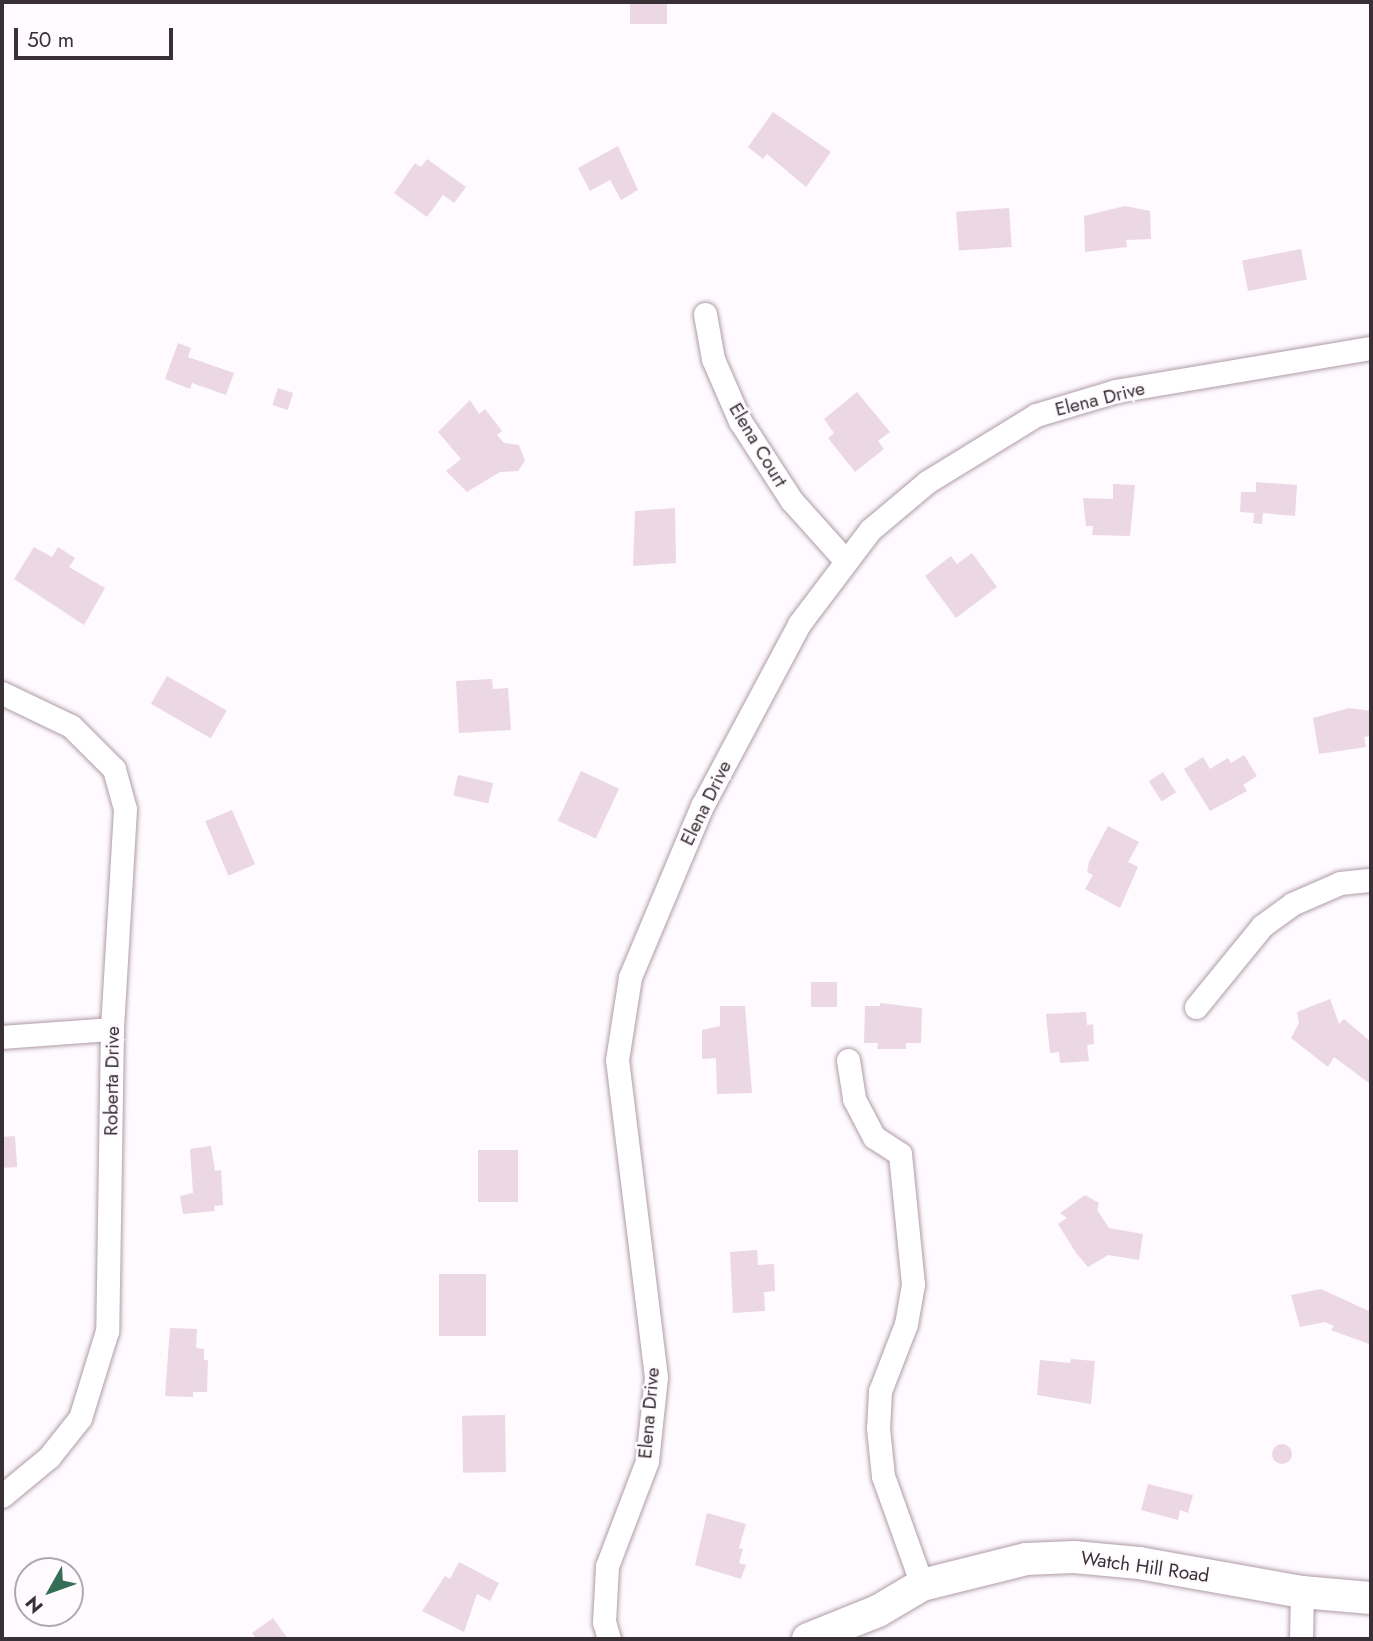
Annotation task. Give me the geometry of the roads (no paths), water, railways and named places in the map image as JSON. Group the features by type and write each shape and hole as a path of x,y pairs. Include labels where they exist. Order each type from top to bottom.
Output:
{"street":[{"name":"Elena Court","path":"705,314 713,359 740,421 792,501 844,558"},
{"name":"Elena Drive","path":"609,1639 604,1622 607,1566 647,1461 656,1377 617,1060 630,977 702,806 799,624 844,558 927,482 1036,415 1116,391 1371,348"},
{"name":"Roberta Drive","path":"2,692 71,726 117,777 125,809 112,1029 107,1331 80,1418 49,1457 2,1496"},
{"path":"1196,1007 1262,926 1292,904 1340,883 1371,880"},
{"path":"2,1037 112,1029"},
{"path":"848,1060 859,1108 874,1137 900,1154 914,1283 906,1324 880,1391 878,1428 883,1476 922,1586"},
{"name":"Watch Hill Road","path":"808,1639 878,1612 922,1586 1026,1559 1074,1557 1139,1563 1302,1592 1371,1598"},
{"path":"1301,1639 1302,1592"}]}
